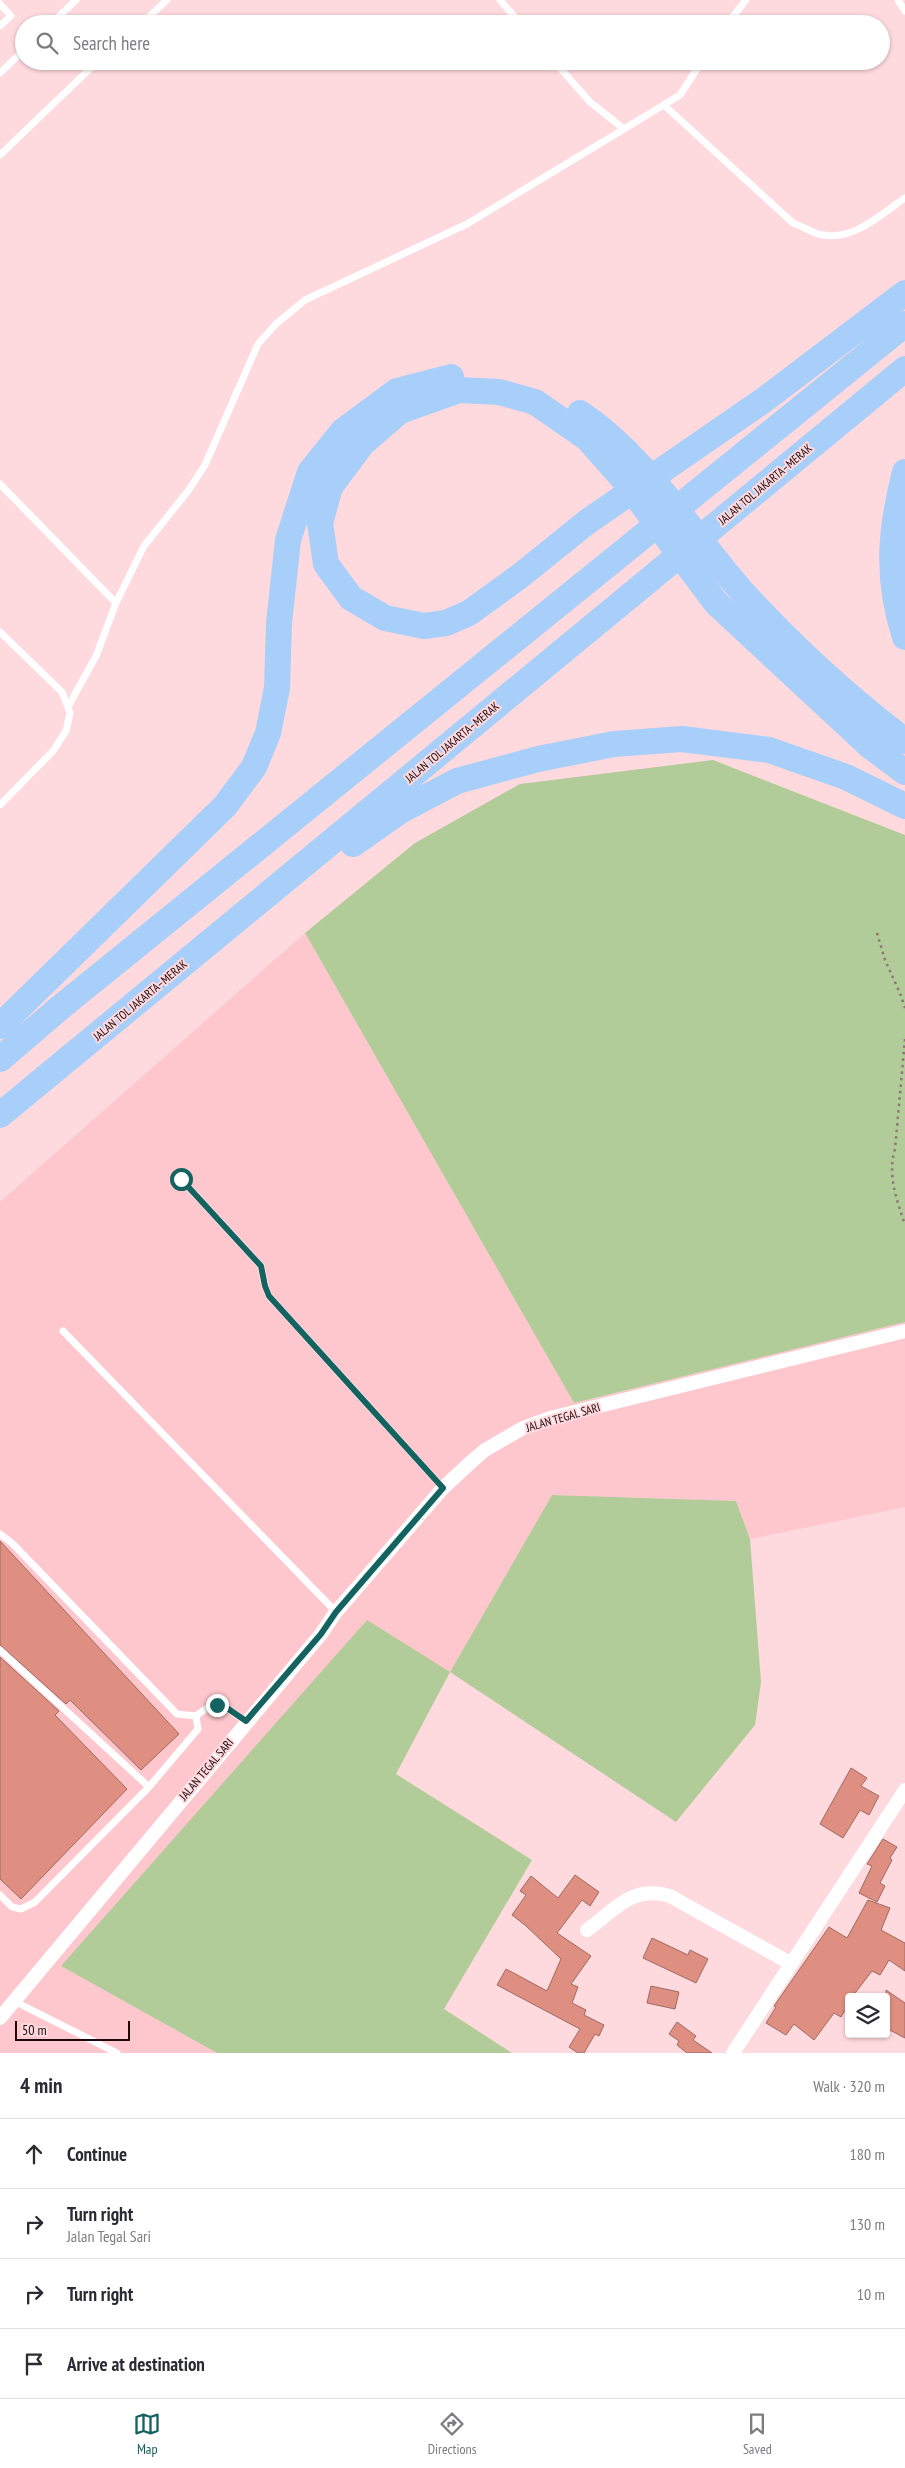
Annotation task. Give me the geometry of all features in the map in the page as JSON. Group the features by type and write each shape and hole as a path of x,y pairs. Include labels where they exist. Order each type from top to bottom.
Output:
{"highway":[{"path":"905,293 764,400 586,522 520,576 469,613 446,622 424,626 385,618 351,598 326,564 320,523 330,487 362,444 400,411 459,390 499,392 535,402 587,438 635,476 738,586 820,672 905,741"},
{"path":"0,1059 62,1006 905,324"},
{"name":"JALAN TOL JAKARTA–MERAK","path":"0,1117 905,369"},
{"path":"0,1026 226,806 254,766 268,733 277,688 279,623 288,540 310,472 343,431 397,391 461,374 503,376 544,389 598,425 635,476 716,603 863,740 905,772"},
{"path":"905,472 891,540 893,582 905,637"},
{"path":"0,1117 340,853 400,811 457,782 538,760 614,744 682,739 769,750 846,777 905,806"}],"street":[{"name":"JALAN TEGAL SARI","path":"0,2018 246,1721 321,1634 336,1612 443,1488 485,1450 523,1428 541,1422 905,1331"},
{"path":"733,2053 790,1963 905,1790"},
{"path":"586,1930 637,1894 660,1893 670,1896 790,1963"}],"lane":[{"path":"60,15 76,0"},
{"path":"151,15 168,0"},
{"path":"500,0 513,15"},
{"path":"734,15 746,0"},
{"path":"898,0 905,11"},
{"path":"0,4 11,16 0,26"},
{"path":"0,73 15,59"},
{"path":"0,155 89,70"},
{"path":"562,70 590,102 624,129"},
{"path":"69,705 96,656 116,603 144,546 188,492 204,465 258,344 276,324 305,300 467,224 665,106 680,95 696,70"},
{"path":"665,106 794,223 819,234 840,235 855,232 905,198"},
{"path":"0,484 116,603"},
{"path":"0,632 62,692 69,705 70,713 66,731 53,751 0,805"},
{"path":"181,1179 261,1266 269,1296 443,1488"},
{"path":"63,1331 336,1612"},
{"path":"0,1534 13,1544 177,1714 196,1716 208,1706 217,1705 224,1706 246,1721"},
{"path":"0,1650 149,1787"},
{"path":"0,1895 12,1907 28,1908 149,1787 195,1734 199,1722 196,1716"},
{"path":"14,2001 117,2053"}],"path":[{"path":"877,933 884,960 905,1008"},
{"path":"905,1039 895,1149 891,1163 891,1175 905,1225"}],"shaded area":[{"path":"305,933 574,1403 905,1322 905,1507 750,1539 736,1501 552,1495 450,1672 61,1966 217,2053 0,2053 0,1202"}],"green space":[{"path":"713,760 905,835 905,1322 574,1403 305,933 415,843 520,784"},
{"path":"552,1495 736,1501 750,1539 761,1682 755,1725 676,1822 450,1672"},
{"path":"367,1620 450,1672 396,1774 532,1860 444,2009 512,2053 217,2053 61,1966"}],"building":[{"path":"0,1541 179,1734 141,1770 70,1700 66,1704 0,1645"},
{"path":"0,1657 59,1711 55,1715 127,1789 21,1899 0,1879"},
{"path":"851,1768 867,1778 861,1786 879,1796 869,1815 860,1810 843,1838 820,1824"},
{"path":"883,1839 897,1847 890,1858 892,1860 880,1883 885,1886 877,1902 859,1893 872,1866 867,1864"},
{"path":"575,1875 599,1892 590,1906 582,1900 557,1933 591,1956 571,1984 578,1987 572,2003 586,2010 584,2015 604,2025 599,2036 595,2034 584,2053 578,2053 569,2047 580,2029 497,1985 506,1969 547,1991 561,1959 512,1915 526,1895 520,1891 531,1876 558,1898"},
{"path":"868,1900 890,1908 881,1930 905,1943 905,1971 889,1960 880,1975 872,1971 855,1993 845,1993 845,2010 841,2017 834,2013 814,2040 794,2024 786,2035 766,2023 776,2007 774,2006 829,1927 847,1938"},
{"path":"652,1938 688,1955 690,1950 708,1959 696,1983 643,1958"},
{"path":"651,1986 679,1992 675,2009 647,2003"},
{"path":"886,1990 905,2003 905,2038 890,2030 890,1993 886,1993"},
{"path":"677,2022 696,2036 693,2040 712,2053 687,2053 677,2045 679,2041 669,2034"}],"route":[{"path":"181,1179 261,1266 269,1296 443,1488 336,1612 321,1634 246,1721 224,1706 217,1705"}]}
